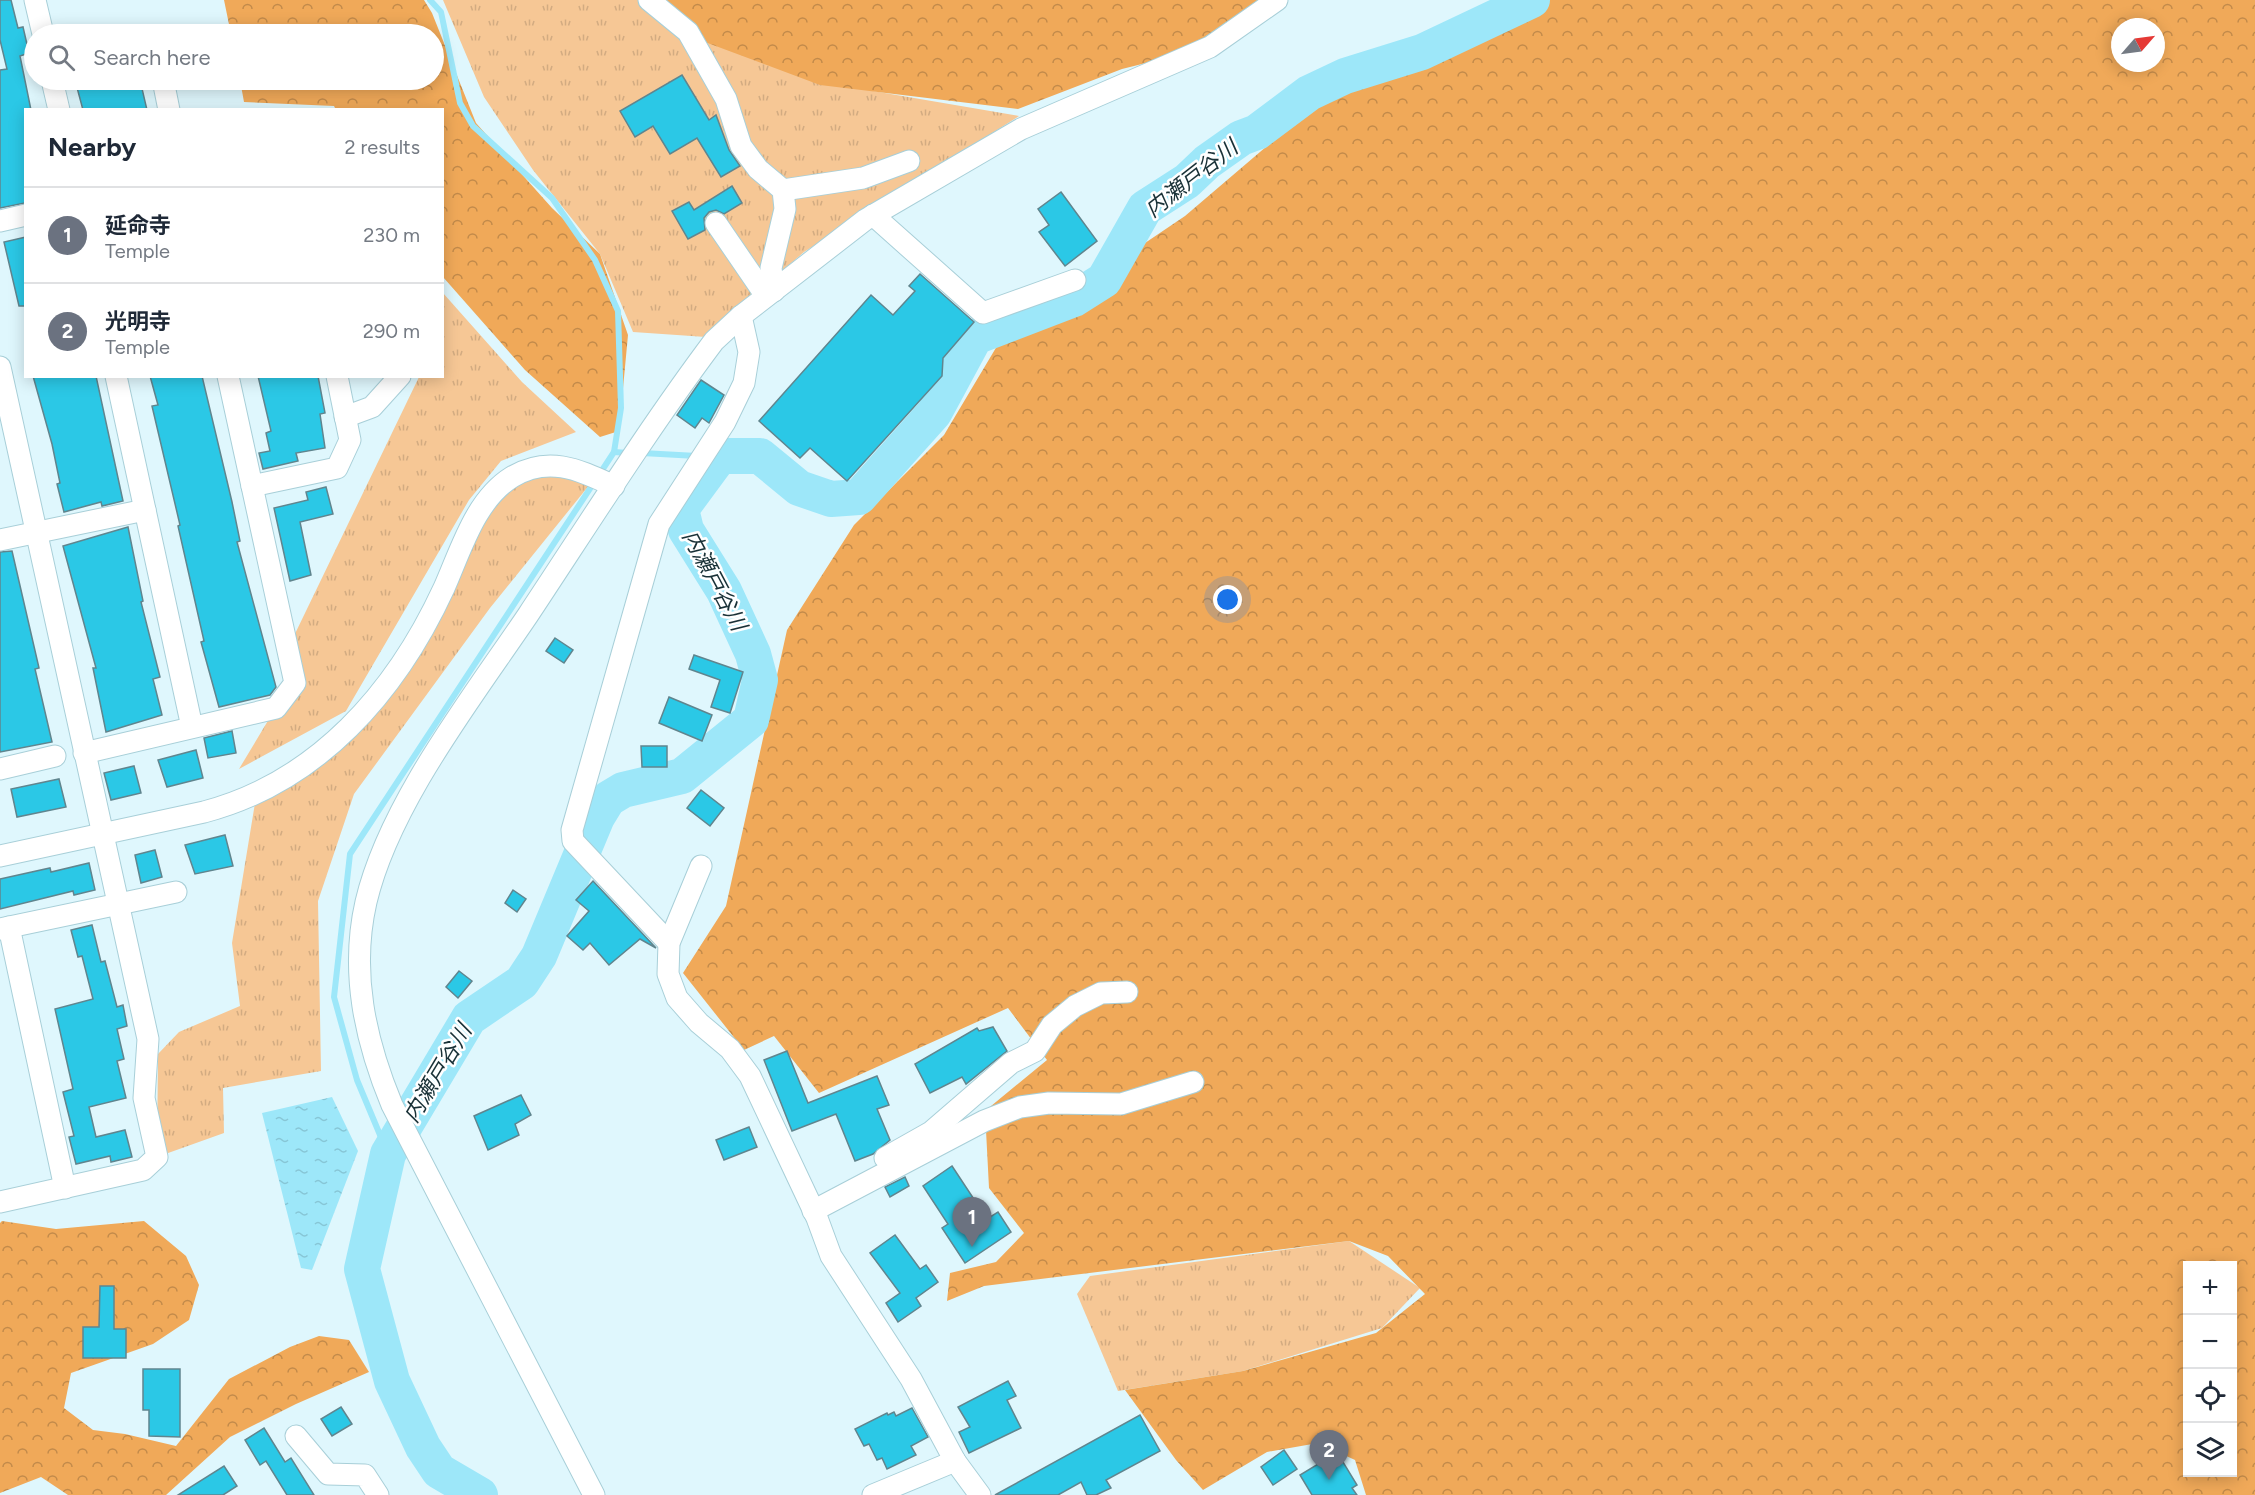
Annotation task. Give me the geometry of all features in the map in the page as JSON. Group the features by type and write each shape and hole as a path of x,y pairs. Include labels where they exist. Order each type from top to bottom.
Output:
{"street":[{"path":"35,0 40,24"},
{"path":"649,0 688,32 726,99 741,146 758,169 783,190 785,209 771,268 770,294"},
{"path":"594,1495 409,1139 374,1062 360,990 361,933 375,869 391,834 437,749 611,484 627,467 714,341 741,316 873,215 1021,129 1210,47 1277,0"},
{"path":"54,90 59,108"},
{"path":"165,90 169,108"},
{"path":"783,190 863,178 909,161"},
{"path":"0,221 24,215"},
{"path":"873,215 982,313 1075,280"},
{"path":"716,223 770,294"},
{"path":"669,943 573,840 572,830 659,524 725,422 744,383 750,352 741,316"},
{"path":"0,367 116,904 148,1039 144,1098 158,1156 143,1170 0,1203"},
{"path":"116,378 192,727"},
{"path":"84,753 276,708 295,683 228,378"},
{"path":"252,486 338,468 350,440 337,378"},
{"path":"345,417 372,407 398,378"},
{"path":"0,856 232,804 279,783 322,755 379,696 412,648 442,593 480,508 495,490 512,477 542,465 575,468 611,484"},
{"path":"0,540 145,510"},
{"path":"0,769 54,756"},
{"path":"701,866 669,943 668,974 677,998 699,1023 730,1049 750,1076 811,1205 830,1255 911,1379 955,1461 981,1495"},
{"path":"65,1188 4,928 176,892"},
{"path":"811,1205 931,1132 1011,1063 1035,1050 1052,1025 1075,1006 1101,993 1127,992"},
{"path":"811,1205 1020,1107 1049,1103 1121,1104 1194,1082"},
{"path":"296,1436 328,1474 364,1474 378,1495"},
{"path":"873,1495 955,1461"}],"green space":[{"path":"224,0 424,0 436,24 229,24"},
{"path":"443,0 650,0 873,91 1019,116 804,252 706,337 633,332 600,254 533,170 484,97"},
{"path":"649,0 1264,0 1194,51 1122,69 1018,109 820,85 705,42"},
{"path":"1545,0 2255,0 2255,1495 1366,1495 1355,1460 1318,1443 1267,1452 1203,1490 1176,1460 1125,1390 1243,1371 1376,1333 1425,1294 1388,1256 1349,1241 984,1286 947,1301 950,1273 996,1262 1024,1233 989,1188 985,1111 1047,1060 1008,1008 819,1093 774,1036 744,1050 683,973 726,906 787,630 854,525 944,435 1000,341 1185,216 1328,94"},
{"path":"444,43 476,123 552,208 600,254 628,335 619,431 600,437 525,370 444,278 444,108 335,108 334,106 244,102 242,90 444,90"},
{"path":"444,294 522,382 576,432 501,461 469,500 346,711 239,769 269,719 303,676 292,640 419,378 444,378"},
{"path":"539,473 591,483 490,608 354,794 318,901 321,1071 223,1088 224,1133 157,1157 158,1054 179,1032 240,1006 232,943 255,803 363,713 495,490"},
{"path":"2,1221 56,1229 144,1221 186,1256 199,1285 189,1320 153,1344 71,1373 64,1408 93,1430 125,1434 176,1446 229,1379 290,1347 319,1336 349,1340 369,1372 296,1404 230,1437 166,1495 68,1495 41,1477 0,1493 0,1223"},
{"path":"1349,1241 1420,1288 1382,1328 1243,1371 1118,1391 1077,1294 1090,1276"}],"water":[{"path":"332,1097 358,1151 312,1270 301,1268 262,1113"}],"building":[{"path":"0,0 11,0 18,28 23,27 24,31 24,55 20,56 24,90 27,90 31,108 24,108 24,203 0,208 0,70 7,69 0,40"},
{"path":"682,75 709,120 716,115 729,150 740,166 721,177 697,138 670,154 653,126 635,137 620,111"},
{"path":"78,90 142,90 147,108 82,108"},
{"path":"732,186 742,203 724,214 716,210 709,212 704,218 705,230 688,239 672,211 689,202 694,210"},
{"path":"1061,192 1097,241 1065,266 1039,232 1049,225 1038,209"},
{"path":"24,237 24,306 19,306 4,242"},
{"path":"920,274 974,322 943,358 942,376 847,481 810,448 800,458 759,421 871,295 893,315 915,291 909,286"},
{"path":"34,378 96,378 123,501 102,506 101,502 64,512 57,484 60,483"},
{"path":"151,378 202,378 232,502 240,541 237,542 276,687 270,695 219,707 201,642 204,641 178,526 180,525 152,406 158,405"},
{"path":"258,378 318,378 325,413 320,414 325,448 296,453 298,461 263,469 259,453 270,451 266,433 271,431"},
{"path":"701,380 724,395 709,423 702,418 695,428 677,415"},
{"path":"326,487 333,514 300,522 311,575 290,581 274,508 308,500 306,492"},
{"path":"128,527 143,601 141,602 160,677 153,679 162,715 106,732 93,668 96,668 63,546"},
{"path":"12,551 39,668 35,669 52,742 0,752 0,552"},
{"path":"555,638 573,650 564,663 546,651"},
{"path":"694,655 743,672 730,713 711,707 720,680 689,669"},
{"path":"669,697 712,715 702,741 659,723"},
{"path":"232,731 236,753 208,758 204,738"},
{"path":"641,746 667,746 667,767 642,767"},
{"path":"196,750 203,778 167,787 158,760"},
{"path":"134,766 141,793 111,800 104,773"},
{"path":"59,779 66,807 17,817 11,789"},
{"path":"701,790 724,808 710,826 687,808"},
{"path":"225,835 233,866 195,874 185,845"},
{"path":"155,850 162,877 141,883 135,855"},
{"path":"89,863 95,890 74,895 73,891 0,909 0,879 50,868 51,872"},
{"path":"593,881 656,948 640,939 609,965 590,943 583,950 567,936 589,911 576,900"},
{"path":"513,890 526,899 517,912 505,903"},
{"path":"92,925 101,962 105,961 117,1007 123,1005 127,1026 117,1029 124,1059 117,1061 126,1098 89,1107 96,1137 125,1130 132,1157 111,1162 110,1156 76,1164 69,1137 74,1136 63,1092 73,1089 55,1009 93,999 82,956 78,957 71,930"},
{"path":"459,971 472,981 458,998 446,987"},
{"path":"993,1027 1007,1051 966,1084 962,1077 930,1093 915,1064 977,1028 979,1031"},
{"path":"787,1051 808,1103 877,1076 889,1105 877,1109 890,1140 873,1154 855,1161 836,1114 792,1131 764,1060"},
{"path":"521,1095 531,1115 515,1124 519,1135 488,1150 474,1116"},
{"path":"749,1127 757,1147 724,1160 716,1140"},
{"path":"952,1166 987,1219 998,1212 1011,1232 965,1263 942,1228 948,1224 923,1186"},
{"path":"905,1177 909,1186 890,1197 885,1187"},
{"path":"895,1235 920,1269 926,1265 938,1282 916,1298 921,1306 898,1322 886,1303 900,1293 870,1253"},
{"path":"100,1286 114,1286 114,1329 126,1329 126,1358 83,1358 83,1327 99,1327"},
{"path":"143,1369 180,1369 180,1437 149,1436 149,1410 143,1410"},
{"path":"1008,1381 1016,1396 1007,1400 1021,1428 969,1453 959,1432 970,1427 958,1407"},
{"path":"341,1407 352,1424 332,1436 321,1419"},
{"path":"912,1408 928,1437 911,1446 916,1455 887,1469 882,1458 877,1460 869,1444 864,1446 855,1429 887,1413 888,1415 894,1412 896,1416"},
{"path":"1140,1415 1160,1451 1106,1480 1111,1488 1096,1495 1087,1495 1081,1482 1058,1495 995,1495"},
{"path":"264,1428 285,1462 291,1458 314,1495 287,1495 266,1461 260,1465 245,1440"},
{"path":"1284,1450 1297,1469 1273,1485 1261,1467"},
{"path":"1328,1458 1334,1468 1343,1462 1357,1485 1352,1488 1357,1495 1312,1495 1300,1475"},
{"path":"224,1466 237,1486 223,1495 178,1495"}],"waterway":[{"path":"430,0 441,12 444,24"},
{"name":"内瀬戸谷川","path":"480,1495 439,1471 423,1447 392,1381 362,1269 388,1154 469,1018 522,982 539,956 597,817 608,799 623,790 682,776 751,720 760,680 753,654 724,591 686,530 681,509 720,456 760,456 799,488 831,499 859,497 934,413 975,337 1074,299 1104,280 1145,208 1187,181 1207,162 1241,138 1257,132 1309,93 1345,76 1422,52 1532,0"},
{"path":"444,26 460,103 473,126 552,198 595,260 618,311 621,408 614,452 628,453"},
{"path":"388,1154 357,1080 334,997 350,854 614,452"},
{"path":"642,453 697,456"},
{"path":"708,456 720,456"}],"place":[{"name":"延命寺","path":"972,1247"},
{"name":"光明寺","path":"1329,1480"}]}
